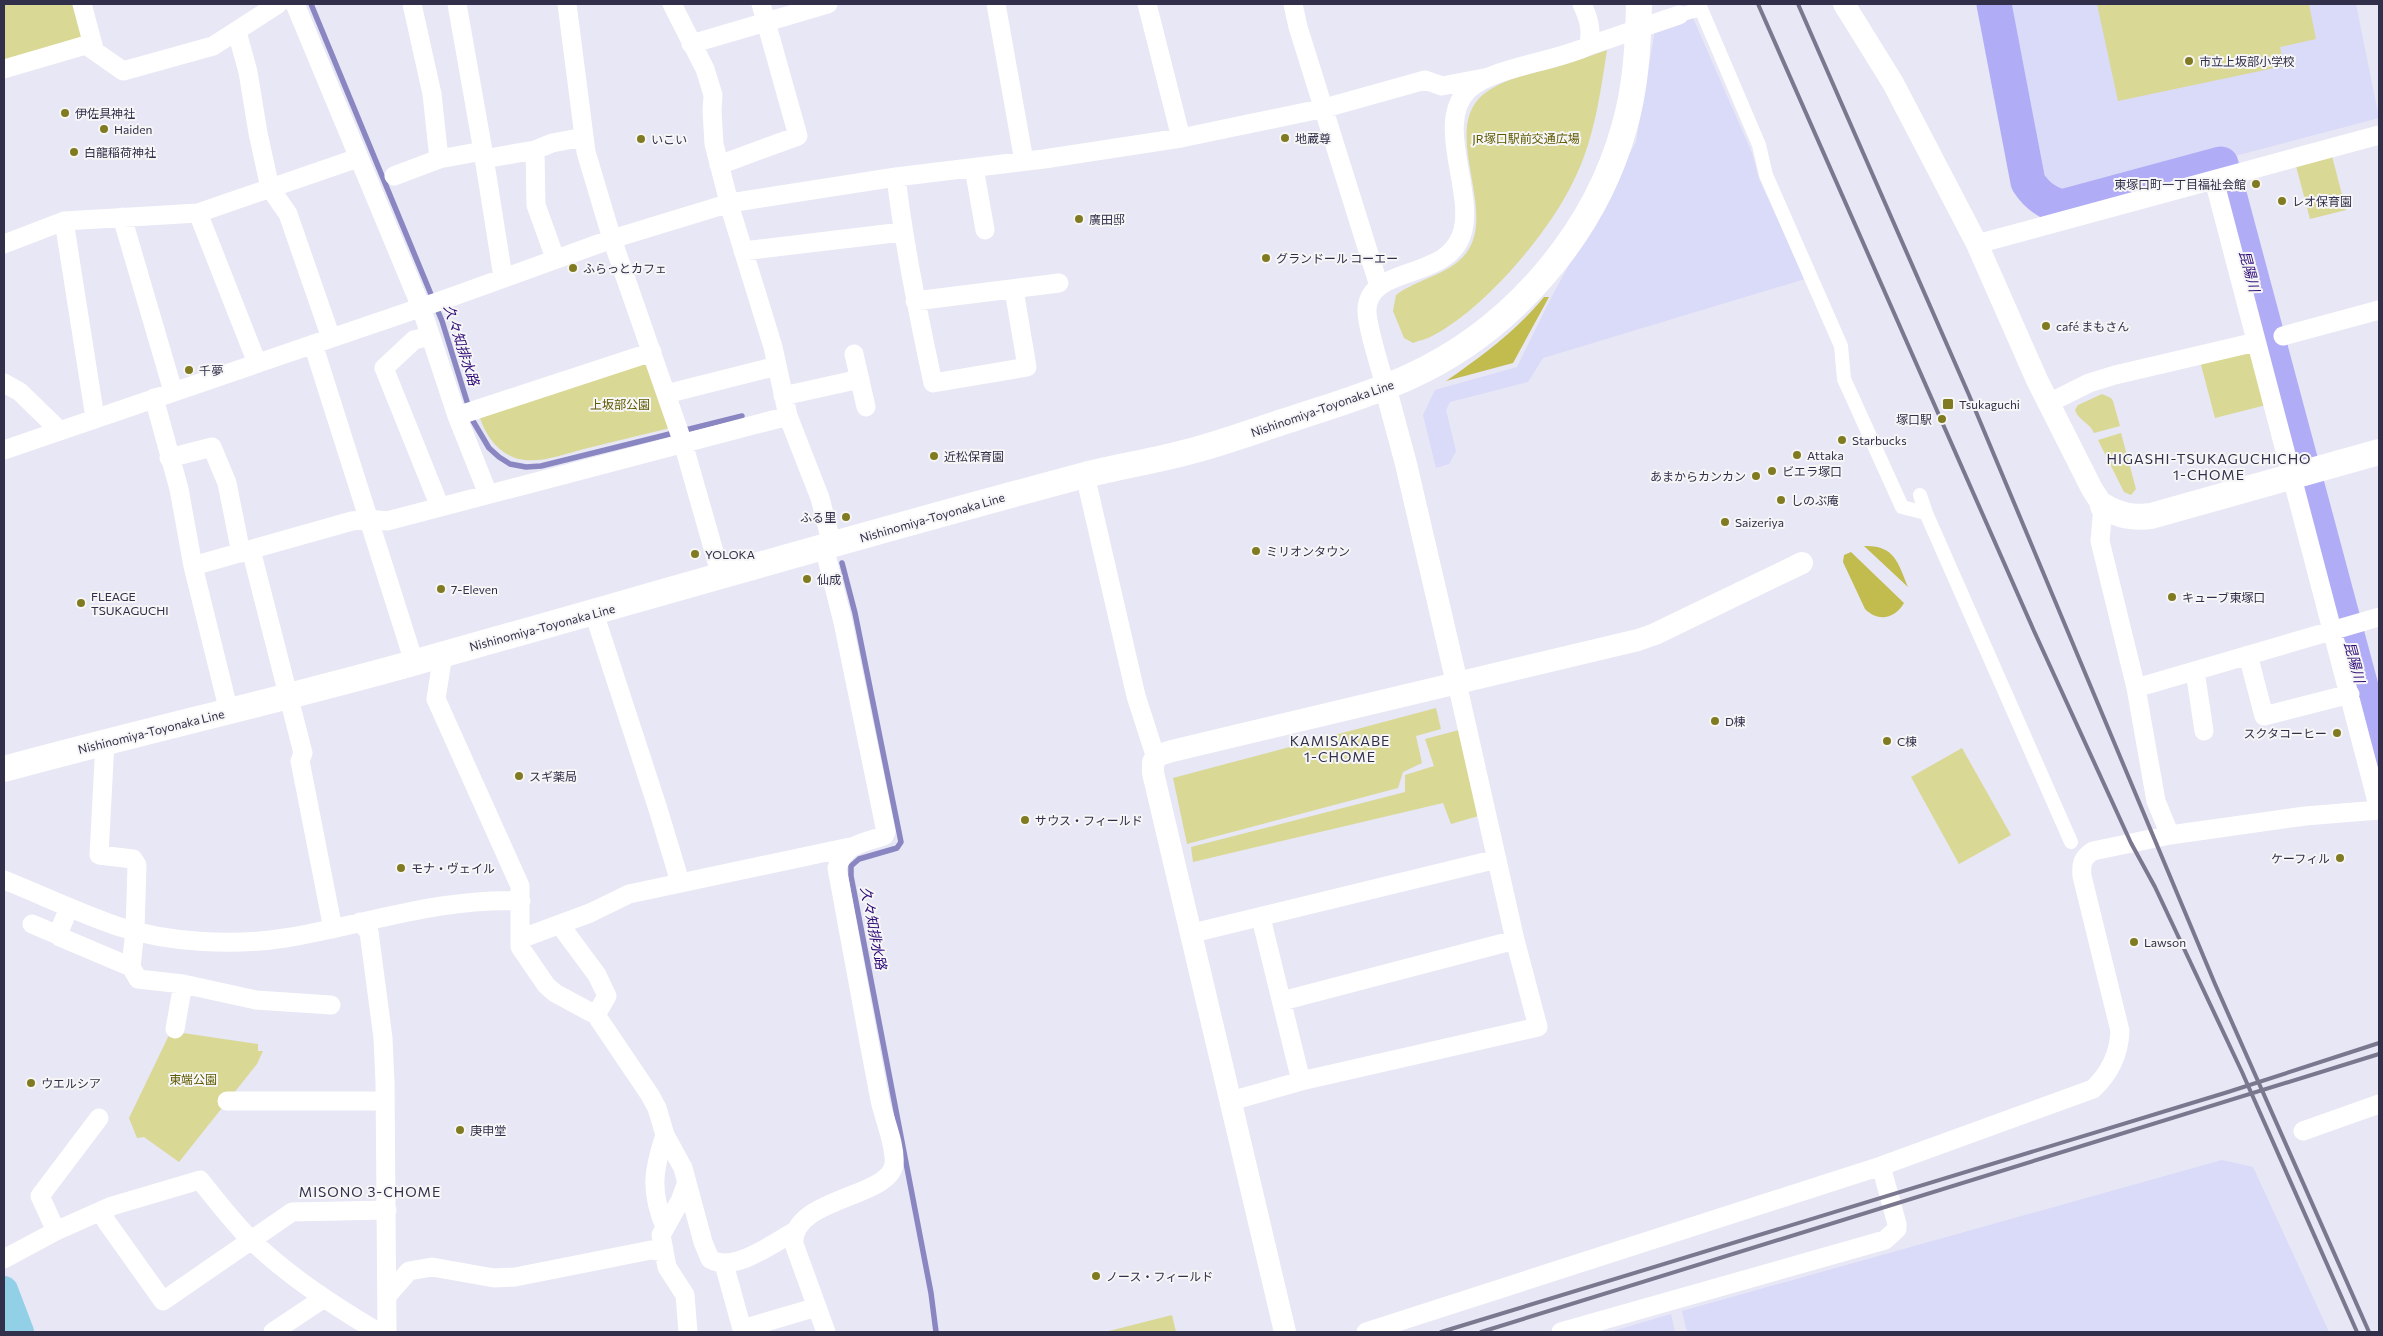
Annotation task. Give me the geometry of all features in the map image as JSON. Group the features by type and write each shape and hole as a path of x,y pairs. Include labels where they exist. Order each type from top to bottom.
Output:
{"main road":[{"name":"Nishinomiya-Toyonaka Line","path":"4,769 229,712 594,613 1085,474 1195,450 1339,404 1424,370 1466,345 1489,328 1522,298 1564,251 1596,196 1617,148 1630,104 1636,68 1639,4"},
{"path":"2103,506 2124,516 2135,518 2151,516 2379,452"},
{"path":"4,1290 20,1332"}],"street":[{"path":"82,4 94,49"},
{"path":"4,69 86,45 123,71 213,46 278,4"},
{"path":"295,4 358,158 430,304 430,336 466,413 488,494"},
{"path":"412,4 432,94 439,159"},
{"path":"457,4 503,277"},
{"path":"566,4 586,152 612,239 680,436 721,576"},
{"path":"520,939 590,913 630,894 680,882 850,848 884,836 886,832 820,498 786,408 773,346 743,251 719,164 712,128 713,95 704,69 672,4"},
{"path":"691,44 763,12 828,4"},
{"path":"996,4 1024,161"},
{"path":"1147,4 1181,138"},
{"path":"1294,4 1298,27 1325,108 1379,286"},
{"path":"1582,4 1589,22 1590,39 1588,46"},
{"path":"1844,4 1893,84 1977,244 2036,380 2092,489 2103,506 2100,541 2136,688 2156,801 2170,835"},
{"path":"4,450 430,304 555,258 730,203 896,176 974,168 1181,138 1325,108 1425,80 1442,86 1484,78 1567,54 1700,9 1759,145 1766,175 1842,346 1844,379 1902,507 1926,513"},
{"path":"719,164 798,136 763,12"},
{"path":"237,32 248,72 258,133 270,188 288,214 331,338"},
{"path":"1231,1101 1301,1081 1538,1027 1515,940 1406,464 1366,310 1368,300 1379,286 1398,275 1446,257 1460,239 1465,216 1454,127 1456,108 1469,89 1484,78"},
{"path":"1977,244 2379,135"},
{"path":"394,176 439,159 535,150 552,143 584,137"},
{"path":"535,150 536,205 555,258"},
{"path":"4,244 64,221 198,213 358,158"},
{"path":"974,168 986,230"},
{"path":"896,176 902,232 933,383 1027,367 1014,290"},
{"path":"1366,1332 1881,1166 2094,1089 2106,1076 2120,1045 2120,1031 2082,876 2083,860 2093,852 2170,835 2305,816 2379,809 2370,744 2350,694 2341,629 2300,474 2256,342 2222,178"},
{"path":"198,213 257,363"},
{"path":"122,217 173,391"},
{"path":"64,221 95,418"},
{"path":"743,251 902,232"},
{"path":"915,301 1059,283"},
{"path":"2283,336 2379,310"},
{"path":"430,336 414,340 384,368 440,507"},
{"path":"2049,403 2089,383 2115,375 2256,342"},
{"path":"313,344 414,662"},
{"path":"466,413 652,352"},
{"path":"854,354 866,407"},
{"path":"666,394 777,366"},
{"path":"193,566 352,521 370,519 387,521 488,494 680,436 786,408 860,379"},
{"path":"4,384 20,392 59,430"},
{"path":"154,398 179,489 193,566 229,712"},
{"path":"169,458 212,447 228,483 289,696 303,753 300,761 333,929"},
{"path":"1085,474 1136,696 1156,758"},
{"path":"1920,495 1926,513 2071,842"},
{"path":"1285,1332 1193,933 1153,773 1153,762 1159,755 1172,751 1544,664 1655,634 1802,563"},
{"path":"594,613 658,808 680,882"},
{"path":"2136,688 2379,617"},
{"path":"443,654 436,699 520,886 520,947 546,985 556,993 596,1015 654,1102 666,1135 676,1150 688,1182 703,1242 710,1259 724,1264 748,1258 796,1231"},
{"path":"2248,656 2264,716 2350,694"},
{"path":"2195,671 2204,731"},
{"path":"105,742 98,855 133,859 138,865 131,967"},
{"path":"826,1332 794,1244 796,1231 799,1225 831,1202 877,1185 886,1178 894,1166 894,1156 881,1103 837,868 841,855 850,848"},
{"path":"1193,933 1261,918 1497,859"},
{"path":"4,880 121,927 225,943 284,938 333,929 390,915 488,900 521,901"},
{"path":"58,935 69,907"},
{"path":"1261,918 1301,1081"},
{"path":"360,922 369,932 383,1038 387,1210 387,1332"},
{"path":"32,924 131,967 138,979 183,984 256,1000 331,1005"},
{"path":"560,925 597,975 607,996 596,1015"},
{"path":"1282,1001 1515,940"},
{"path":"176,1029 183,984"},
{"path":"227,1101 385,1101"},
{"path":"2303,1131 2379,1104"},
{"path":"56,1231 40,1196 99,1118"},
{"path":"665,1227 655,1203 656,1162 666,1135"},
{"path":"1561,1332 1885,1240 1897,1229 1897,1224 1881,1166"},
{"path":"4,1259 56,1231 112,1206 200,1180 252,1240 324,1298 378,1332"},
{"path":"688,1182 661,1235 667,1267 685,1295 688,1332"},
{"path":"106,1221 163,1301 292,1212 387,1210"},
{"path":"387,1296 409,1271 432,1267 494,1278 515,1277 651,1250 663,1252"},
{"path":"724,1264 742,1329 817,1307"},
{"path":"286,1329 324,1298"}],"shaded area":[{"name":"市立上坂部小学校","path":"2001,4 2356,4 2379,118 2064,201 2034,182"},
{"path":"1693,18 1752,153 1759,179 1805,279 1543,358 1528,382 1450,402 1446,410 1456,451 1449,464 1436,468 1423,415 1435,390 1517,367 1551,298 1636,142 1655,30"},
{"path":"1544,297 1549,297 1513,363 1446,381 1498,342 1522,321"},
{"path":"1864,546 1874,546 1889,552 1898,563 1908,587"},
{"path":"1851,552 1904,603 1896,613 1881,617 1875,616 1865,609 1843,562 1844,555"},
{"path":"2222,1160 2253,1167 2329,1332 1687,1332 1682,1311"},
{"path":"1671,1314 1675,1332 1610,1332"}],"green space":[{"path":"4,4 77,4 87,40 4,64"},
{"path":"2097,4 2309,4 2316,39 2280,47 2284,66 2118,101"},
{"name":"JR塚口駅前交通広場","path":"1607,50 1595,118 1586,150 1573,182 1548,224 1513,268 1474,307 1454,323 1429,338 1413,343 1404,338 1393,311 1396,295 1460,260 1467,252 1475,233 1474,189 1467,143 1468,122 1475,104 1491,89 1505,82"},
{"path":"2332,156 2346,210 2310,219 2296,166"},
{"path":"2244,350 2254,356 2266,405 2215,418 2200,361"},
{"name":"上坂部公園","path":"646,359 670,428 552,458 527,460 505,453 493,443 479,415"},
{"path":"2102,394 2113,401 2120,426 2094,433 2075,410 2078,405"},
{"path":"2121,433 2136,489 2131,495 2124,492 2098,440"},
{"path":"1436,708 1441,729 1416,736 1422,763 1403,772 1398,788 1187,844 1173,778"},
{"path":"1459,730 1482,815 1451,824 1443,803 1193,862 1191,847 1405,792 1405,775 1434,766 1425,739"},
{"path":"1962,748 2011,835 1959,864 1911,777"},
{"name":"東端公園","path":"176,1032 258,1044 258,1051 263,1051 257,1064 179,1162 144,1137 137,1138 129,1118 170,1033"},
{"path":"1172,1315 1176,1332 1105,1332"}],"waterway":[{"name":"久々知排水路","path":"311,4 442,321 473,421 489,448 510,464 526,467 541,466 742,416"},
{"name":"昆陽川","path":"1994,4 2028,182 2043,198 2062,207 2221,164 2379,754"},
{"name":"久々知排水路","path":"842,563 855,613 901,842 897,848 859,859 851,866 851,876 931,1293 936,1332"}],"railway":[{"path":"1758,4 2034,631 2131,843 2155,887 2242,1072 2357,1332"},
{"path":"1798,4 1969,395 2215,984 2369,1332"},
{"path":"1441,1332 2228,1092 2379,1043"},
{"path":"1481,1332 2379,1054"}],"place":[{"name":"市立上坂部小学校","path":"2189,61"},
{"name":"伊佐具神社","path":"65,113"},
{"name":"Haiden","path":"104,129"},
{"name":"地蔵尊","path":"1285,138"},
{"name":"いこい","path":"641,139"},
{"name":"白龍稲荷神社","path":"74,152"},
{"name":"東塚口町一丁目福祉会館","path":"2256,184"},
{"name":"レオ保育園","path":"2282,201"},
{"name":"廣田邸","path":"1079,219"},
{"name":"グランドール コーエー","path":"1266,258"},
{"name":"ふらっとカフェ","path":"573,268"},
{"name":"café まもさん","path":"2046,326"},
{"name":"千夢","path":"189,370"},
{"name":"Tsukaguchi","path":"1948,404"},
{"name":"塚口駅","path":"1942,419"},
{"name":"Starbucks","path":"1842,440"},
{"name":"Attaka","path":"1797,455"},
{"name":"近松保育園","path":"934,456"},
{"name":"ビエラ塚口","path":"1772,471"},
{"name":"あまからカンカン","path":"1756,476"},
{"name":"しのぶ庵","path":"1781,500"},
{"name":"ふる里","path":"846,517"},
{"name":"Saizeriya","path":"1725,522"},
{"name":"ミリオンタウン","path":"1256,551"},
{"name":"YOLOKA","path":"695,554"},
{"name":"仙成","path":"807,579"},
{"name":"7-Eleven","path":"441,589"},
{"name":"キューブ東塚口","path":"2172,597"},
{"name":"FLEAGE TSUKAGUCHI","path":"81,603"},
{"name":"D棟","path":"1715,721"},
{"name":"スクタコーヒー","path":"2337,733"},
{"name":"C棟","path":"1887,741"},
{"name":"スギ薬局","path":"519,776"},
{"name":"サウス・フィールド","path":"1025,820"},
{"name":"ケーフィル","path":"2340,858"},
{"name":"モナ・ヴェイル","path":"401,868"},
{"name":"Lawson","path":"2134,942"},
{"name":"ウエルシア","path":"31,1083"},
{"name":"庚申堂","path":"460,1130"},
{"name":"ノース・フィールド","path":"1096,1276"}],"district":[{"name":"HIGASHI-TSUKAGUCHICHO 1-CHOME","path":"2209,466"},
{"name":"KAMISAKABE 1-CHOME","path":"1340,748"},
{"name":"MISONO 3-CHOME","path":"370,1191"}]}
